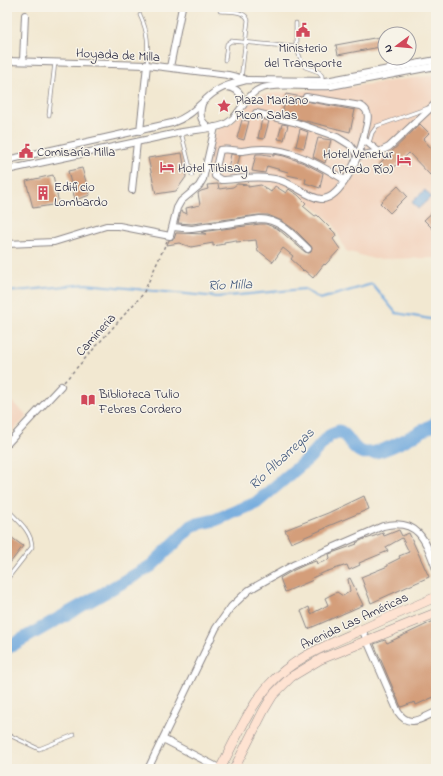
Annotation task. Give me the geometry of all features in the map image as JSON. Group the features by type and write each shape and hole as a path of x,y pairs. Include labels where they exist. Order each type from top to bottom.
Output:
{"street":[{"path":"170,67 182,7"},
{"path":"24,15 24,61"},
{"path":"7,160 140,131 184,119 194,112 213,93 244,79 322,81 343,79 436,60"},
{"name":"Hoyada de Milla","path":"7,61 146,65 228,75 244,79"},
{"path":"140,131 146,65"},
{"path":"7,170 181,132 213,128 229,122 239,113 242,106 255,91 265,86 331,86 436,66"},
{"path":"224,87 235,89 240,93 242,106"},
{"path":"306,97 361,106 366,108 368,112 358,156 345,180 336,194 322,199 312,196 288,183 270,178 218,179 215,172 220,150 240,151 264,149 289,152 301,156 345,180"},
{"path":"202,103 200,116 206,125 213,128"},
{"path":"358,156 379,152 394,143 434,105"},
{"path":"256,113 294,122 337,137 350,145 358,156"},
{"path":"7,244 54,242 106,226 119,226 170,236 177,208 182,201 194,191 203,179 213,128"},
{"path":"363,139 379,152"},
{"path":"132,190 137,142"},
{"path":"173,226 192,229 260,219 270,220 281,225 308,249"},
{"path":"7,444 61,386"},
{"path":"148,769 216,628 231,606 249,590 293,565 392,523 402,523 410,526 418,532 431,555 436,569"},
{"name":"Avenida Las Américas","path":"220,769 254,707 270,684 287,669 305,656 362,629 436,597"},
{"name":"Avenida Las Américas","path":"234,769 264,710 281,686 297,673 321,659 436,613"},
{"path":"362,629 402,719 415,721 436,712"},
{"path":"163,739 220,769"}],"lane":[{"path":"220,11 246,14 248,20 244,42 244,79"},
{"path":"140,15 148,36 146,65"},
{"path":"296,23 296,47 301,60 305,67 319,72 322,76 322,81"},
{"path":"225,60 228,43 231,41 296,47"},
{"path":"49,115 54,62"},
{"path":"369,144 372,133 377,126 434,105"},
{"path":"181,132 192,175"},
{"path":"7,509 29,534 32,540 32,547 7,579"},
{"path":"7,734 39,748 74,734"}],"path":[{"name":"Camineria","path":"61,386 143,294 170,236"}],"shaded area":[{"path":"436,75 436,258 374,259 346,251 333,224 295,189 228,182 205,183 207,155 217,128 232,123 256,95 348,87"},
{"path":"9,399 28,416 7,436 7,400"}],"water":[{"path":"425,190 431,197 418,209 412,202"}],"building":[{"path":"377,37 377,48 338,55 336,45"},
{"path":"286,94 302,97 305,101 355,110 350,132 282,115"},
{"path":"262,119 269,121 264,139 258,138"},
{"path":"242,120 249,121 244,140 237,138"},
{"path":"282,124 288,125 284,140 278,139"},
{"path":"420,124 429,133 423,139 432,149 436,145 436,170 430,175 409,153 388,173 379,164"},
{"path":"300,129 308,132 304,148 296,146"},
{"path":"318,138 331,140 325,163 313,157"},
{"name":"Hotel Tibisay","path":"182,153 186,177 176,191 156,194 148,158"},
{"path":"231,154 240,155 236,171 228,169"},
{"path":"256,154 274,156 274,154 284,156 304,163 323,173 320,188 305,183 306,179 287,175 288,172 267,166 265,173 252,171"},
{"path":"82,168 90,195 75,200 68,171"},
{"name":"Edificio Lombardo","path":"53,175 59,204 33,208 26,181"},
{"path":"218,184 219,189 233,187 237,184 248,185 248,187 261,185 271,192 275,186 286,193 289,189 306,203 303,206 315,216 317,215 335,233 336,236 333,239 340,249 325,265 324,264 313,278 304,270 303,271 291,259 293,256 283,248 273,262 258,252 256,240 236,242 236,240 213,246 213,243 191,247 179,243 167,245 169,240 174,239 176,233 206,234 201,232 266,224 278,229 305,252 311,252 311,246 295,230 282,221 268,215 192,224 178,223 181,211 187,214 186,208 200,205 198,193 208,189 207,185"},
{"path":"398,186 407,196 390,213 380,203"},
{"path":"436,209 436,232 424,220"},
{"path":"364,496 369,509 291,543 285,530 328,513"},
{"path":"399,530 402,536 409,533 429,577 371,603 361,577 388,566 388,564 400,558 399,556 409,552 402,538 386,547 388,551 359,563 360,565 349,570 347,565 325,572 312,578 313,580 285,592 280,578 294,570 316,561 317,564 328,560 330,558 329,554 357,544 356,543 366,538 383,533 384,536"},
{"path":"7,534 23,546 7,567"},
{"path":"350,578 363,605 308,629 301,611 309,607 311,614 328,605 325,598 337,592 343,596 346,594 350,591 348,579"},
{"path":"436,620 436,688 433,689 436,696 416,705 415,702 401,707 374,644 385,640 387,643"}],"waterway":[{"name":"Río Milla","path":"7,292 86,284 217,297 304,289 320,299 372,284 396,313 436,320"},
{"name":"Río Albarregas","path":"7,648 151,566 193,525 215,520 256,503 309,458 329,436 339,431 345,435 358,450 369,453 388,448 410,438 436,423"}],"place":[{"name":"Ministerio del Transporte","path":"303,30"},
{"name":"Plaza Mariano Picon Salas","path":"224,106"},
{"name":"Comisaría Milla","path":"26,151"},
{"name":"Hotel Venetur (Prado Río)","path":"404,160"},
{"name":"Hotel Tibisay","path":"167,167"},
{"name":"Edificio Lombardo","path":"43,193"},
{"name":"Biblioteca Tulio Febres Cordero","path":"88,400"}]}
